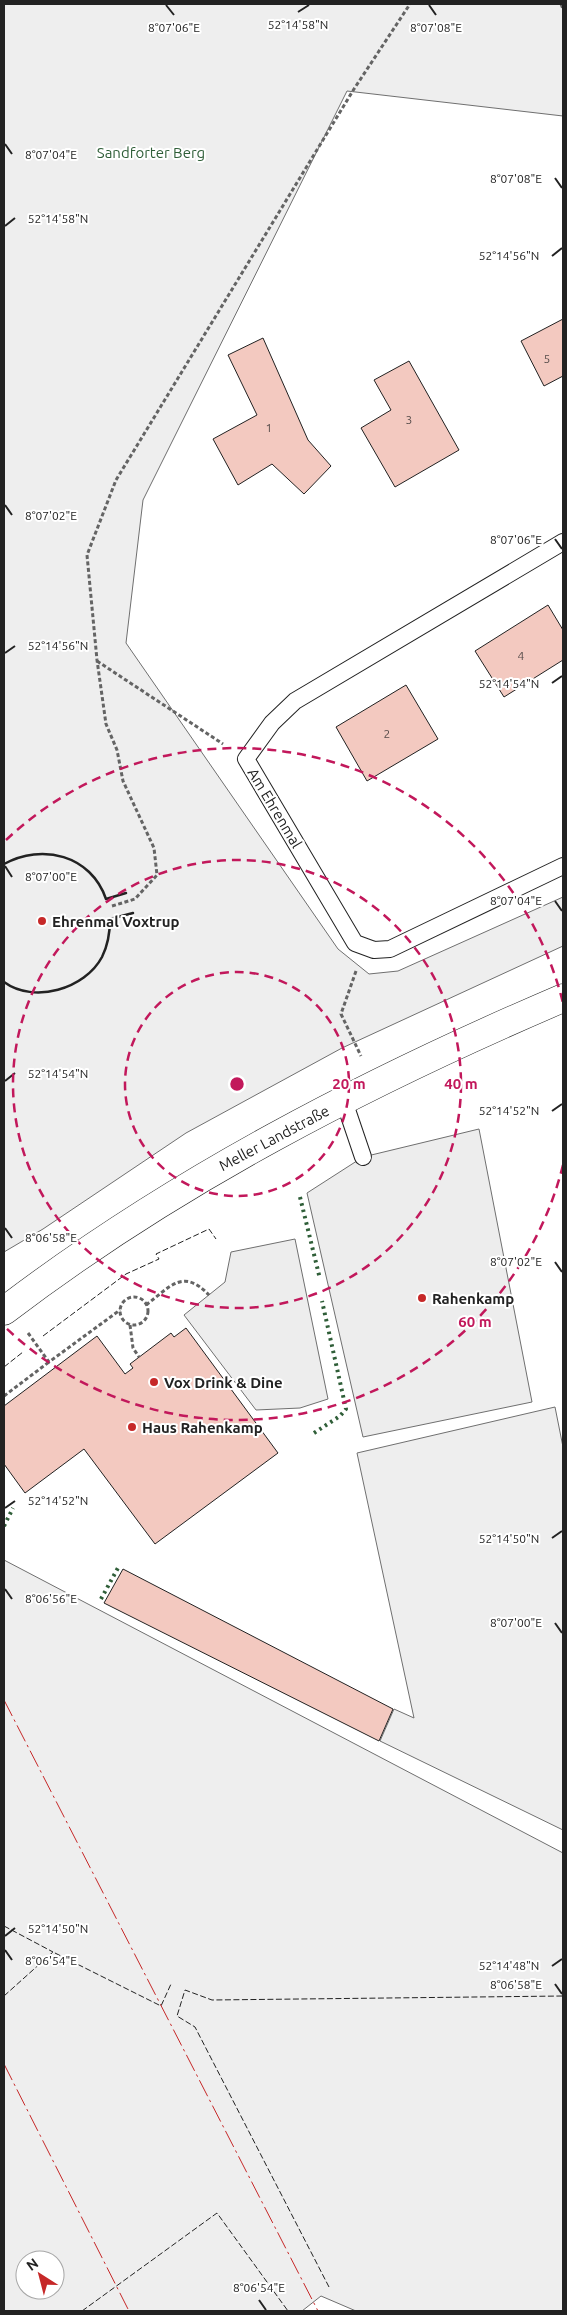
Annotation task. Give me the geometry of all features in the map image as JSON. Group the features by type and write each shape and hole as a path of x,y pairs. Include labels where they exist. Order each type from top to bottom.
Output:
{"street":[{"name":"Meller Landstraße","path":"6,1309 152,1207 227,1162 344,1101 484,1032 563,998"}],"lane":[{"name":"Am Ehrenmal","path":"563,542 295,701 272,723 246,759 355,943 374,950 390,949 563,866"},
{"path":"344,1101 363,1157"}],"path":[{"path":"112,906 135,899 157,875 154,848 123,781 117,750 106,724 86,555 116,480 354,90 410,4"},
{"path":"562,4 563,9"},
{"path":"97,660 246,759"},
{"path":"356,973 341,1014 356,1046"},
{"path":"146,1304 175,1283 184,1280 199,1285 209,1295"},
{"path":"4,1396 120,1310 124,1302 131,1298 140,1299 146,1304"},
{"path":"120,1310 122,1319 130,1325 140,1324 146,1318 146,1304"},
{"path":"6,1309 49,1362"},
{"path":"130,1325 133,1348 139,1357"}],"green space":[{"name":"Sandforter Berg","path":"4,4 563,4 563,116 347,91 143,500 126,643 338,949 369,974 398,971 563,897 563,946 342,1048 186,1133 43,1229 4,1252"},
{"path":"555,1407 563,1447 563,1830 380,1741 394,1709 414,1718 357,1453"},
{"path":"4,1560 563,1853 563,2311 356,2311 321,2296 302,2311 4,2311"}],"shaded area":[{"name":"Rahenkamp","path":"479,1129 532,1402 363,1437 307,1193 363,1157"},
{"path":"295,1239 328,1399 300,1408 256,1410 184,1315 225,1282 231,1252"}],"building":[{"path":"563,319 563,376 544,386 521,341"},
{"path":"263,338 308,440 331,466 304,494 272,464 238,485 213,439 257,415 228,355"},
{"path":"409,361 459,450 395,487 361,428 391,410 374,380"},
{"path":"548,605 563,630 563,660 504,697 475,651"},
{"path":"406,685 438,739 367,781 336,727"},
{"name":"Haus Rahenkamp","path":"186,1328 278,1453 155,1544 84,1449 25,1493 4,1464 4,1406 97,1336 125,1374 133,1368 130,1364 171,1333 174,1337"},
{"path":"123,1569 393,1709 379,1741 104,1603"}],"hedge":[{"path":"300,1197 320,1279"},
{"path":"314,1433 340,1416 346,1409 322,1301"},
{"path":"4,1526 13,1508"},
{"path":"101,1599 119,1566"}],"fence":[{"path":"43,1336 126,1274 159,1259 156,1254 209,1229 216,1239"},
{"path":"4,1367 23,1352"},
{"path":"4,1926 53,1952"},
{"path":"4,1996 53,1952 161,2006 171,1984"},
{"path":"329,2287 195,2027 177,2016 185,1990 212,2000 563,1996"},
{"path":"82,2311 217,2213 288,2311"}],"wall":[{"path":"4,864 34,854 64,857 77,863 89,872 99,884 106,899 126,893"},
{"path":"4,982 16,989 30,992 58,990 71,985 84,978 102,957 106,948 110,919 133,913"}],"power":[{"path":"4,1700 318,2311"},
{"path":"4,2064 129,2311"}],"place":[{"name":"Ehrenmal Voxtrup","path":"42,921"},
{"name":"Rahenkamp","path":"422,1298"},
{"name":"Vox Drink & Dine","path":"154,1382"},
{"name":"Haus Rahenkamp","path":"132,1427"}]}
